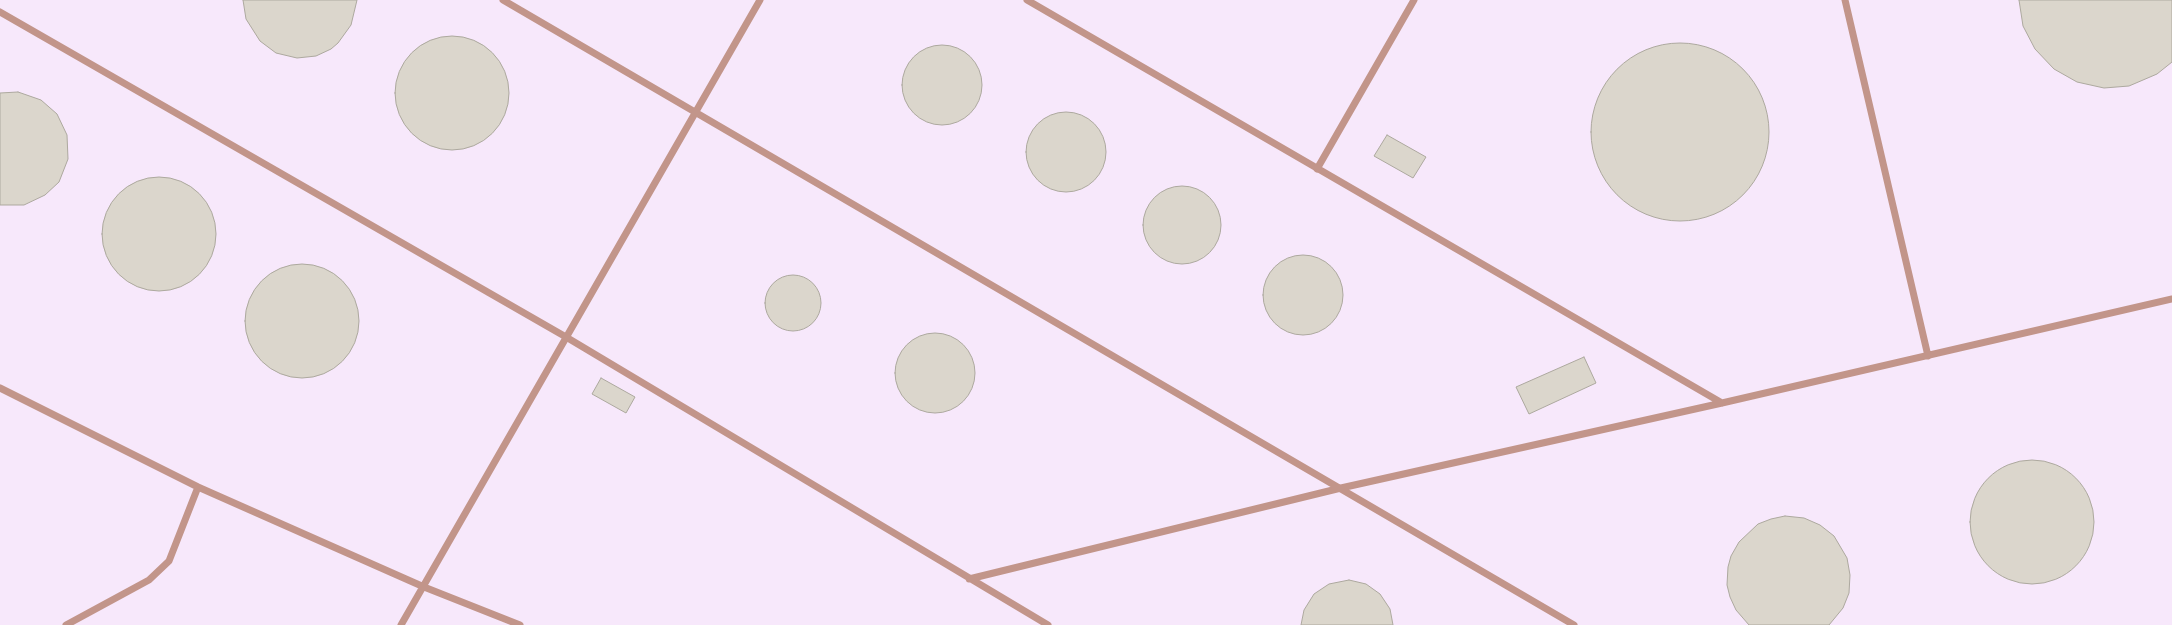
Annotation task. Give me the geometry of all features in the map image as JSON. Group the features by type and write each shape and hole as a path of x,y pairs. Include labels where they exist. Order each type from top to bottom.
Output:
{"lane":[{"path":"503,0 1574,625"},
{"path":"401,625 760,0"},
{"path":"1027,0 1722,403"},
{"path":"1317,168 1414,0"},
{"path":"1845,0 1928,356"},
{"path":"0,12 566,337 1048,625"},
{"path":"969,579 1341,488 1722,403 2172,299"},
{"path":"0,388 198,487 424,587 520,625"},
{"path":"66,625 149,580 169,561 186,521 198,487"}],"shaded area":[{"path":"0,0 2172,0 2172,625 0,625"}],"building":[{"path":"243,0 357,0 351,25 338,43 331,49 316,56 297,58 276,53 260,41 246,19"},
{"path":"2019,0 2172,0 2172,62 2157,74 2129,86 2104,88 2077,82 2054,69 2035,49 2023,26"},
{"path":"452,36 463,37 474,41 484,46 492,53 499,61 504,71 508,82 508,104 504,115 499,125 492,133 484,140 474,145 463,149 452,150 441,149 430,145 420,140 412,133 405,125 400,115 396,104 395,93 396,82 400,71 405,61 412,53 420,46 430,41 441,37"},
{"path":"1689,43 1697,44 1722,53 1737,63 1749,75 1759,90 1765,106 1768,115 1768,149 1759,174 1749,189 1737,201 1722,211 1697,220 1671,221 1663,220 1638,211 1623,201 1611,189 1601,174 1592,149 1591,123 1592,115 1601,90 1611,75 1623,63 1638,53 1663,44"},
{"path":"942,45 957,48 970,57 979,70 982,85 979,100 970,113 957,122 942,125 927,122 914,113 905,100 902,85 905,70 914,57 927,48"},
{"path":"18,92 41,100 57,114 67,135 68,159 59,182 45,195 24,205 0,205 0,93"},
{"path":"1066,112 1081,115 1094,124 1103,137 1106,152 1103,167 1094,180 1081,189 1066,192 1051,189 1038,180 1029,167 1026,152 1029,137 1038,124 1051,115"},
{"path":"1387,135 1426,157 1413,178 1374,156"},
{"path":"159,177 170,178 181,182 191,187 199,194 206,202 211,212 215,223 215,245 211,256 206,266 199,274 191,281 181,286 170,290 159,291 148,290 137,286 127,281 119,274 112,266 107,256 103,245 102,234 103,223 107,212 112,202 119,194 127,187 137,182 148,178"},
{"path":"1174,186 1190,186 1204,192 1215,203 1221,217 1221,233 1215,247 1204,258 1190,264 1174,264 1160,258 1149,247 1143,233 1143,217 1149,203 1160,192"},
{"path":"1303,255 1318,258 1331,267 1340,280 1343,295 1340,310 1331,323 1318,332 1303,335 1288,332 1275,323 1266,310 1263,295 1266,280 1275,267 1288,258"},
{"path":"302,264 324,268 342,281 355,299 359,321 355,343 342,361 324,374 302,378 280,374 262,361 249,343 245,321 249,299 262,281 280,268"},
{"path":"788,275 798,275 813,283 819,292 821,303 819,314 813,323 798,331 788,331 777,326 770,319 765,308 765,298 770,287 777,280"},
{"path":"935,333 950,336 963,345 972,358 975,373 972,388 963,401 950,410 935,413 920,410 907,401 898,388 895,373 898,358 907,345 920,336"},
{"path":"1584,357 1596,383 1529,414 1516,387"},
{"path":"601,378 635,397 626,413 592,394"},
{"path":"2032,460 2044,461 2056,465 2067,470 2076,478 2084,487 2089,498 2093,510 2093,534 2089,546 2084,557 2076,566 2067,574 2056,579 2044,583 2032,584 2020,583 2008,579 1997,574 1988,566 1980,557 1975,546 1971,534 1970,522 1971,510 1975,498 1980,487 1988,478 1997,470 2008,465 2020,461"},
{"path":"1785,516 1804,518 1820,525 1834,536 1847,558 1850,575 1849,593 1843,608 1829,625 1749,625 1736,610 1730,597 1727,585 1728,567 1731,556 1739,542 1758,524"},
{"path":"1349,580 1366,584 1380,594 1390,609 1393,625 1301,625 1304,610 1314,594 1329,584"}]}
